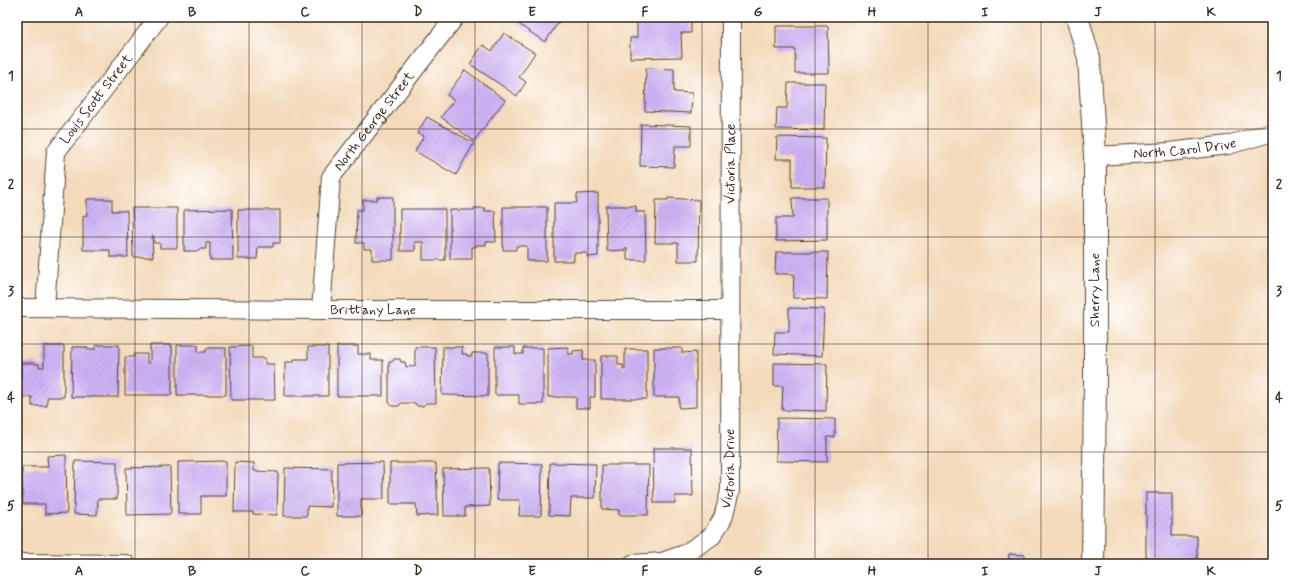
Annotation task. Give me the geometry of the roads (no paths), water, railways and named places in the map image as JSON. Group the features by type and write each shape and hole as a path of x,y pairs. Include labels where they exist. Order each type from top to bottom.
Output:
{"street":[{"name":"Louis Scott Street","path":"45,308 56,152 159,17"},
{"name":"North George Street","path":"321,310 331,177 455,17"},
{"name":"Victoria Place","path":"730,310 731,17"},
{"name":"Sherry Lane","path":"1077,17 1089,58 1095,156 1093,564"},
{"name":"North Carol Drive","path":"1095,156 1170,152 1228,145 1273,132"},
{"name":"Brittany Lane","path":"17,308 730,310"},
{"name":"Victoria Drive","path":"632,564 662,562 685,554 712,536 723,518 730,491 730,310"},
{"path":"17,563 126,564"}]}
